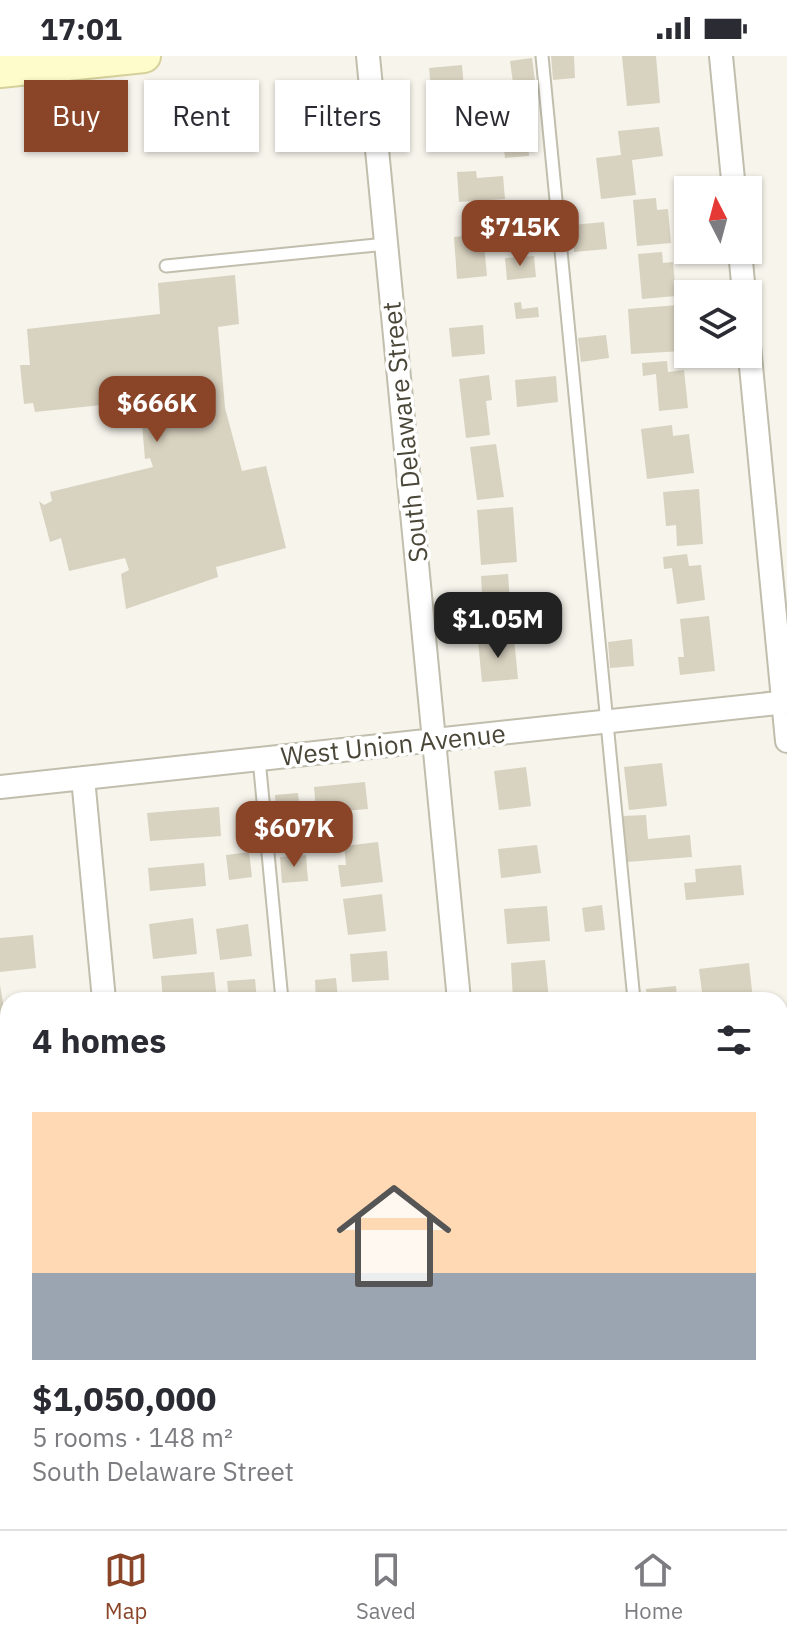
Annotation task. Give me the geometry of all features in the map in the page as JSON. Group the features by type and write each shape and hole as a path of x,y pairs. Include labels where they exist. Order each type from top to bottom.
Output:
{"street":[{"path":"9,66 144,56"},
{"name":"South Delaware Street","path":"368,56 458,992"},
{"path":"721,56 733,176"},
{"path":"751,368 787,741"},
{"name":"West Union Avenue","path":"0,787 785,702"},
{"path":"83,778 103,992"}],"lane":[{"path":"542,56 633,992"},
{"path":"166,266 386,244"},
{"path":"259,759 281,992"}],"building":[{"path":"551,56 574,56 575,78 553,80"},
{"path":"622,56 656,56 660,103 627,106"},
{"path":"532,58 535,80 513,80 510,61"},
{"path":"462,65 463,80 430,80 429,68"},
{"path":"659,127 663,156 632,160 636,195 601,199 596,158 621,155 618,131"},
{"path":"504,152 529,152 529,156 505,158"},
{"path":"476,171 477,178 503,176 505,199 459,202 457,172"},
{"path":"656,198 657,210 668,209 671,243 637,246 633,200"},
{"path":"604,222 607,249 574,252 572,225"},
{"path":"483,234 487,276 457,279 454,237"},
{"path":"662,252 663,263 673,262 674,296 642,299 638,254"},
{"path":"534,256 536,277 507,280 505,258"},
{"path":"235,275 239,324 218,327 225,408 242,471 266,466 286,548 216,567 218,577 126,609 121,574 129,570 125,558 69,571 61,538 50,542 39,501 44,505 52,501 50,492 153,467 150,458 145,459 140,401 35,412 33,403 24,404 20,365 30,365 27,329 160,314 158,283"},
{"path":"521,302 522,309 538,307 539,317 516,319 514,303"},
{"path":"674,305 674,352 631,354 628,309"},
{"path":"483,325 485,354 452,357 449,328"},
{"path":"606,335 609,358 581,362 578,338"},
{"path":"667,361 668,372 684,370 688,408 659,411 656,374 643,376 642,363"},
{"path":"489,375 492,400 486,401 490,435 466,438 459,379"},
{"path":"556,376 558,402 517,407 515,380"},
{"path":"672,425 673,436 689,434 694,473 647,479 641,429"},
{"path":"496,444 504,497 477,500 470,447"},
{"path":"699,489 703,544 677,546 676,525 666,526 663,492"},
{"path":"513,507 517,562 481,565 477,510"},
{"path":"687,554 689,566 701,565 705,600 677,604 672,568 664,569 663,557"},
{"path":"508,574 510,604 529,603 530,625 491,627 489,593 482,594 481,576"},
{"path":"709,616 715,671 680,675 678,657 684,657 680,619"},
{"path":"514,638 518,679 482,682 478,641"},
{"path":"632,639 634,666 610,668 608,642"},
{"path":"662,763 667,806 629,810 624,767"},
{"path":"526,767 531,806 499,810 494,771"},
{"path":"365,782 368,809 330,812 331,820 317,821 314,787"},
{"path":"298,793 301,819 277,821 275,795"},
{"path":"219,807 221,836 150,841 147,813"},
{"path":"646,815 648,839 690,835 692,857 627,862 623,816"},
{"path":"378,842 383,882 341,887 338,865 346,865 344,846"},
{"path":"537,845 541,873 501,878 498,849"},
{"path":"249,852 252,877 229,880 226,855"},
{"path":"306,855 308,881 282,883 280,857"},
{"path":"204,863 206,886 150,891 148,868"},
{"path":"741,865 744,895 686,900 684,883 696,882 695,869"},
{"path":"382,894 386,931 348,935 343,899"},
{"path":"602,905 605,930 585,932 582,908"},
{"path":"547,906 550,941 507,944 504,909"},
{"path":"193,918 197,954 153,959 149,924"},
{"path":"248,924 252,956 220,960 216,929"},
{"path":"33,935 36,968 0,972 0,938"},
{"path":"387,951 389,980 352,982 350,954"},
{"path":"545,960 548,992 513,992 511,963"},
{"path":"749,963 752,992 702,992 699,969"},
{"path":"214,972 216,992 162,992 161,976"},
{"path":"336,978 337,992 316,992 315,980"},
{"path":"255,979 256,992 228,992 227,981"},
{"path":"676,986 676,992 646,992 646,989"}]}
